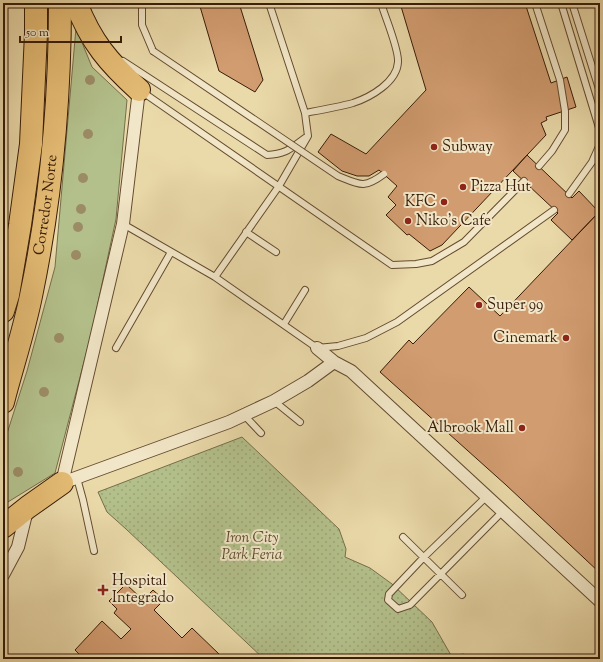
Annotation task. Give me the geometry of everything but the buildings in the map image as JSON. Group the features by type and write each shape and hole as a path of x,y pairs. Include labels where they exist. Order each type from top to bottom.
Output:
{"highway":[{"name":"Corredor Norte","path":"3,312 8,295 20,225 31,144 36,3"},
{"name":"Corredor Norte","path":"3,402 31,297 44,222 54,141 60,54 60,3"},
{"path":"76,3 82,19 96,44 116,69 140,90"},
{"path":"3,527 28,507 69,481"}],"street":[{"path":"69,481 123,224 140,90"},
{"path":"317,348 334,362 351,371 600,602"},
{"path":"69,481 244,416 274,401 308,381 334,362"},
{"path":"3,575 18,547 28,507"}],"lane":[{"path":"142,3 142,25 153,51 338,176 353,182 364,184 372,183 384,174"},
{"path":"215,277 279,186 308,136 305,113 269,3"},
{"path":"305,113 353,103 364,99 391,80 397,72 398,60 381,3"},
{"path":"536,3 560,80 565,124 565,130 556,145 539,166"},
{"path":"561,3 600,131"},
{"path":"572,3 600,92"},
{"path":"96,44 267,155 279,154 286,151 308,136"},
{"path":"140,90 392,265 432,262 464,242 524,181"},
{"path":"569,194 592,162 600,144"},
{"path":"123,224 215,277 317,348 338,346 366,338 397,322 554,210"},
{"path":"246,232 276,252"},
{"path":"116,348 171,252"},
{"path":"284,324 305,290"},
{"path":"274,401 300,422"},
{"path":"244,416 261,433"},
{"path":"69,481 83,500 94,551"},
{"path":"487,496 388,594 388,600 398,609 410,605 503,511"},
{"path":"403,537 462,595"}],"green space":[{"path":"76,28 92,67 127,100 116,219 91,335 55,473 3,505 3,446 27,371 55,267"},
{"name":"Iron City Park Feria","path":"242,437 339,529 346,549 345,557 370,568 392,584 432,622 452,657 463,654 476,659 264,659 107,512 98,492"}],"place":[{"name":"Subway","path":"434,147"},
{"name":"Pizza Hut","path":"463,187"},
{"name":"KFC","path":"444,202"},
{"name":"Niko's Cafe","path":"408,221"},
{"name":"Super 99","path":"479,305"},
{"name":"Cinemark","path":"566,338"},
{"name":"Albrook Mall","path":"522,428"},
{"name":"Hospital Integrado","path":"103,590"}]}
